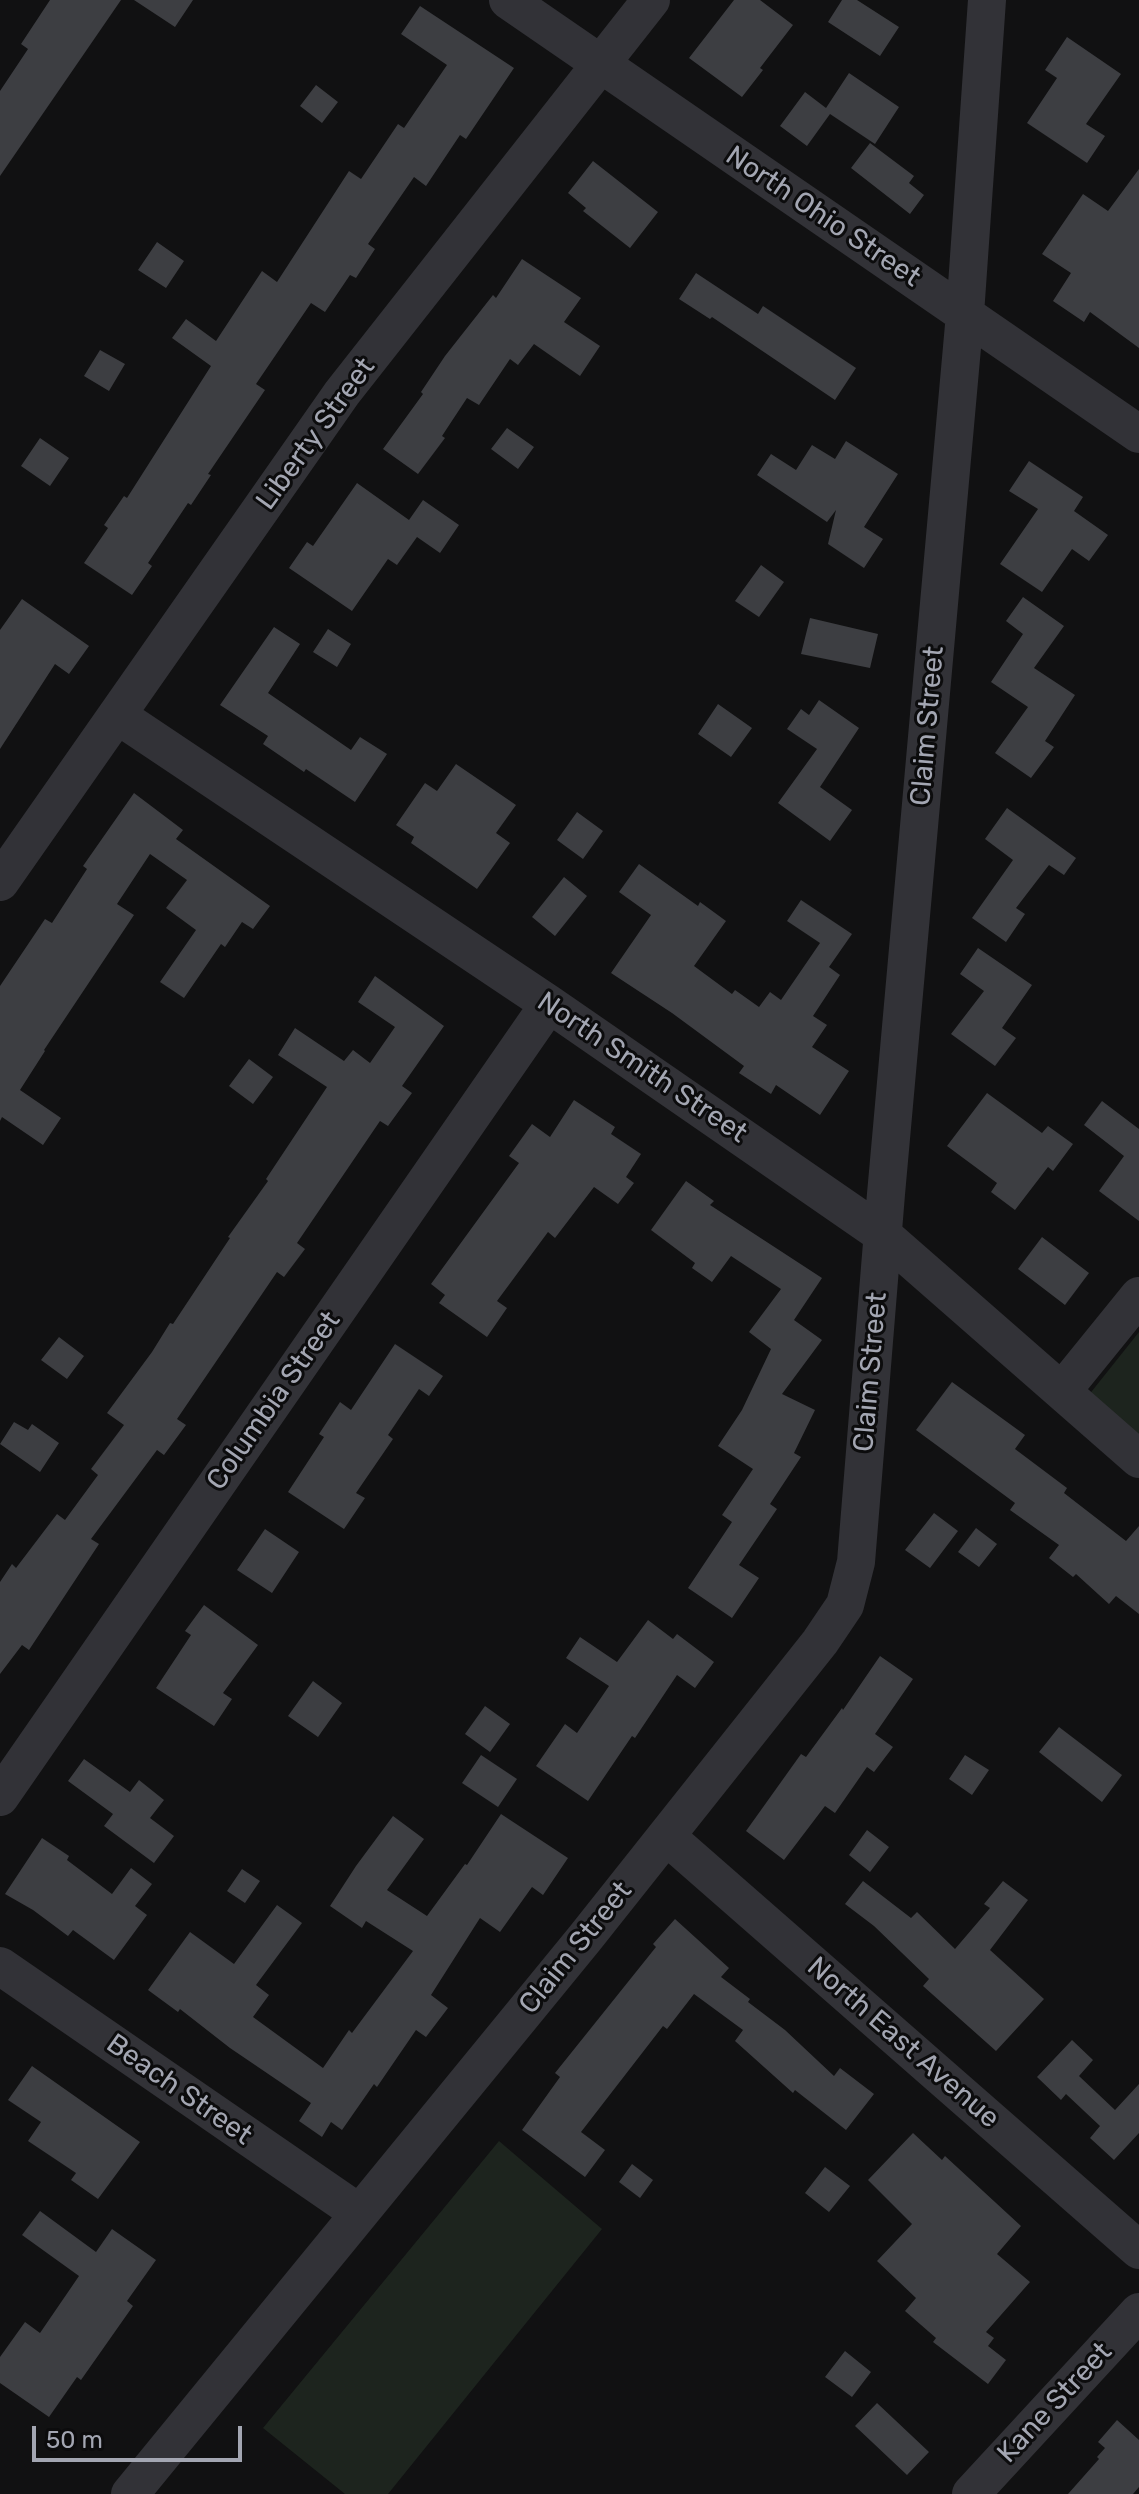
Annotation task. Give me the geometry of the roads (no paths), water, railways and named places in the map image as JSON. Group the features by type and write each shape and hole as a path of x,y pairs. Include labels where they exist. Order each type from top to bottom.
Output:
{"street":[{"name":"North Ohio Street","path":"508,0 1139,434"},
{"name":"Liberty Street","path":"0,882 342,393 651,0"},
{"name":"Claim Street","path":"130,2494 585,1938 820,1642 845,1605 856,1562 882,1234 965,314 987,0"},
{"name":"North Smith Street","path":"117,715 549,1004 882,1234 1139,1459"},
{"name":"Columbia Street","path":"0,1797 549,1004"},
{"path":"1062,1391 1139,1296"},
{"name":"North East Avenue","path":"666,1836 1139,2250"},
{"name":"Beach Street","path":"0,1966 359,2213"},
{"name":"Kane Street","path":"971,2494 1139,2312"}]}
